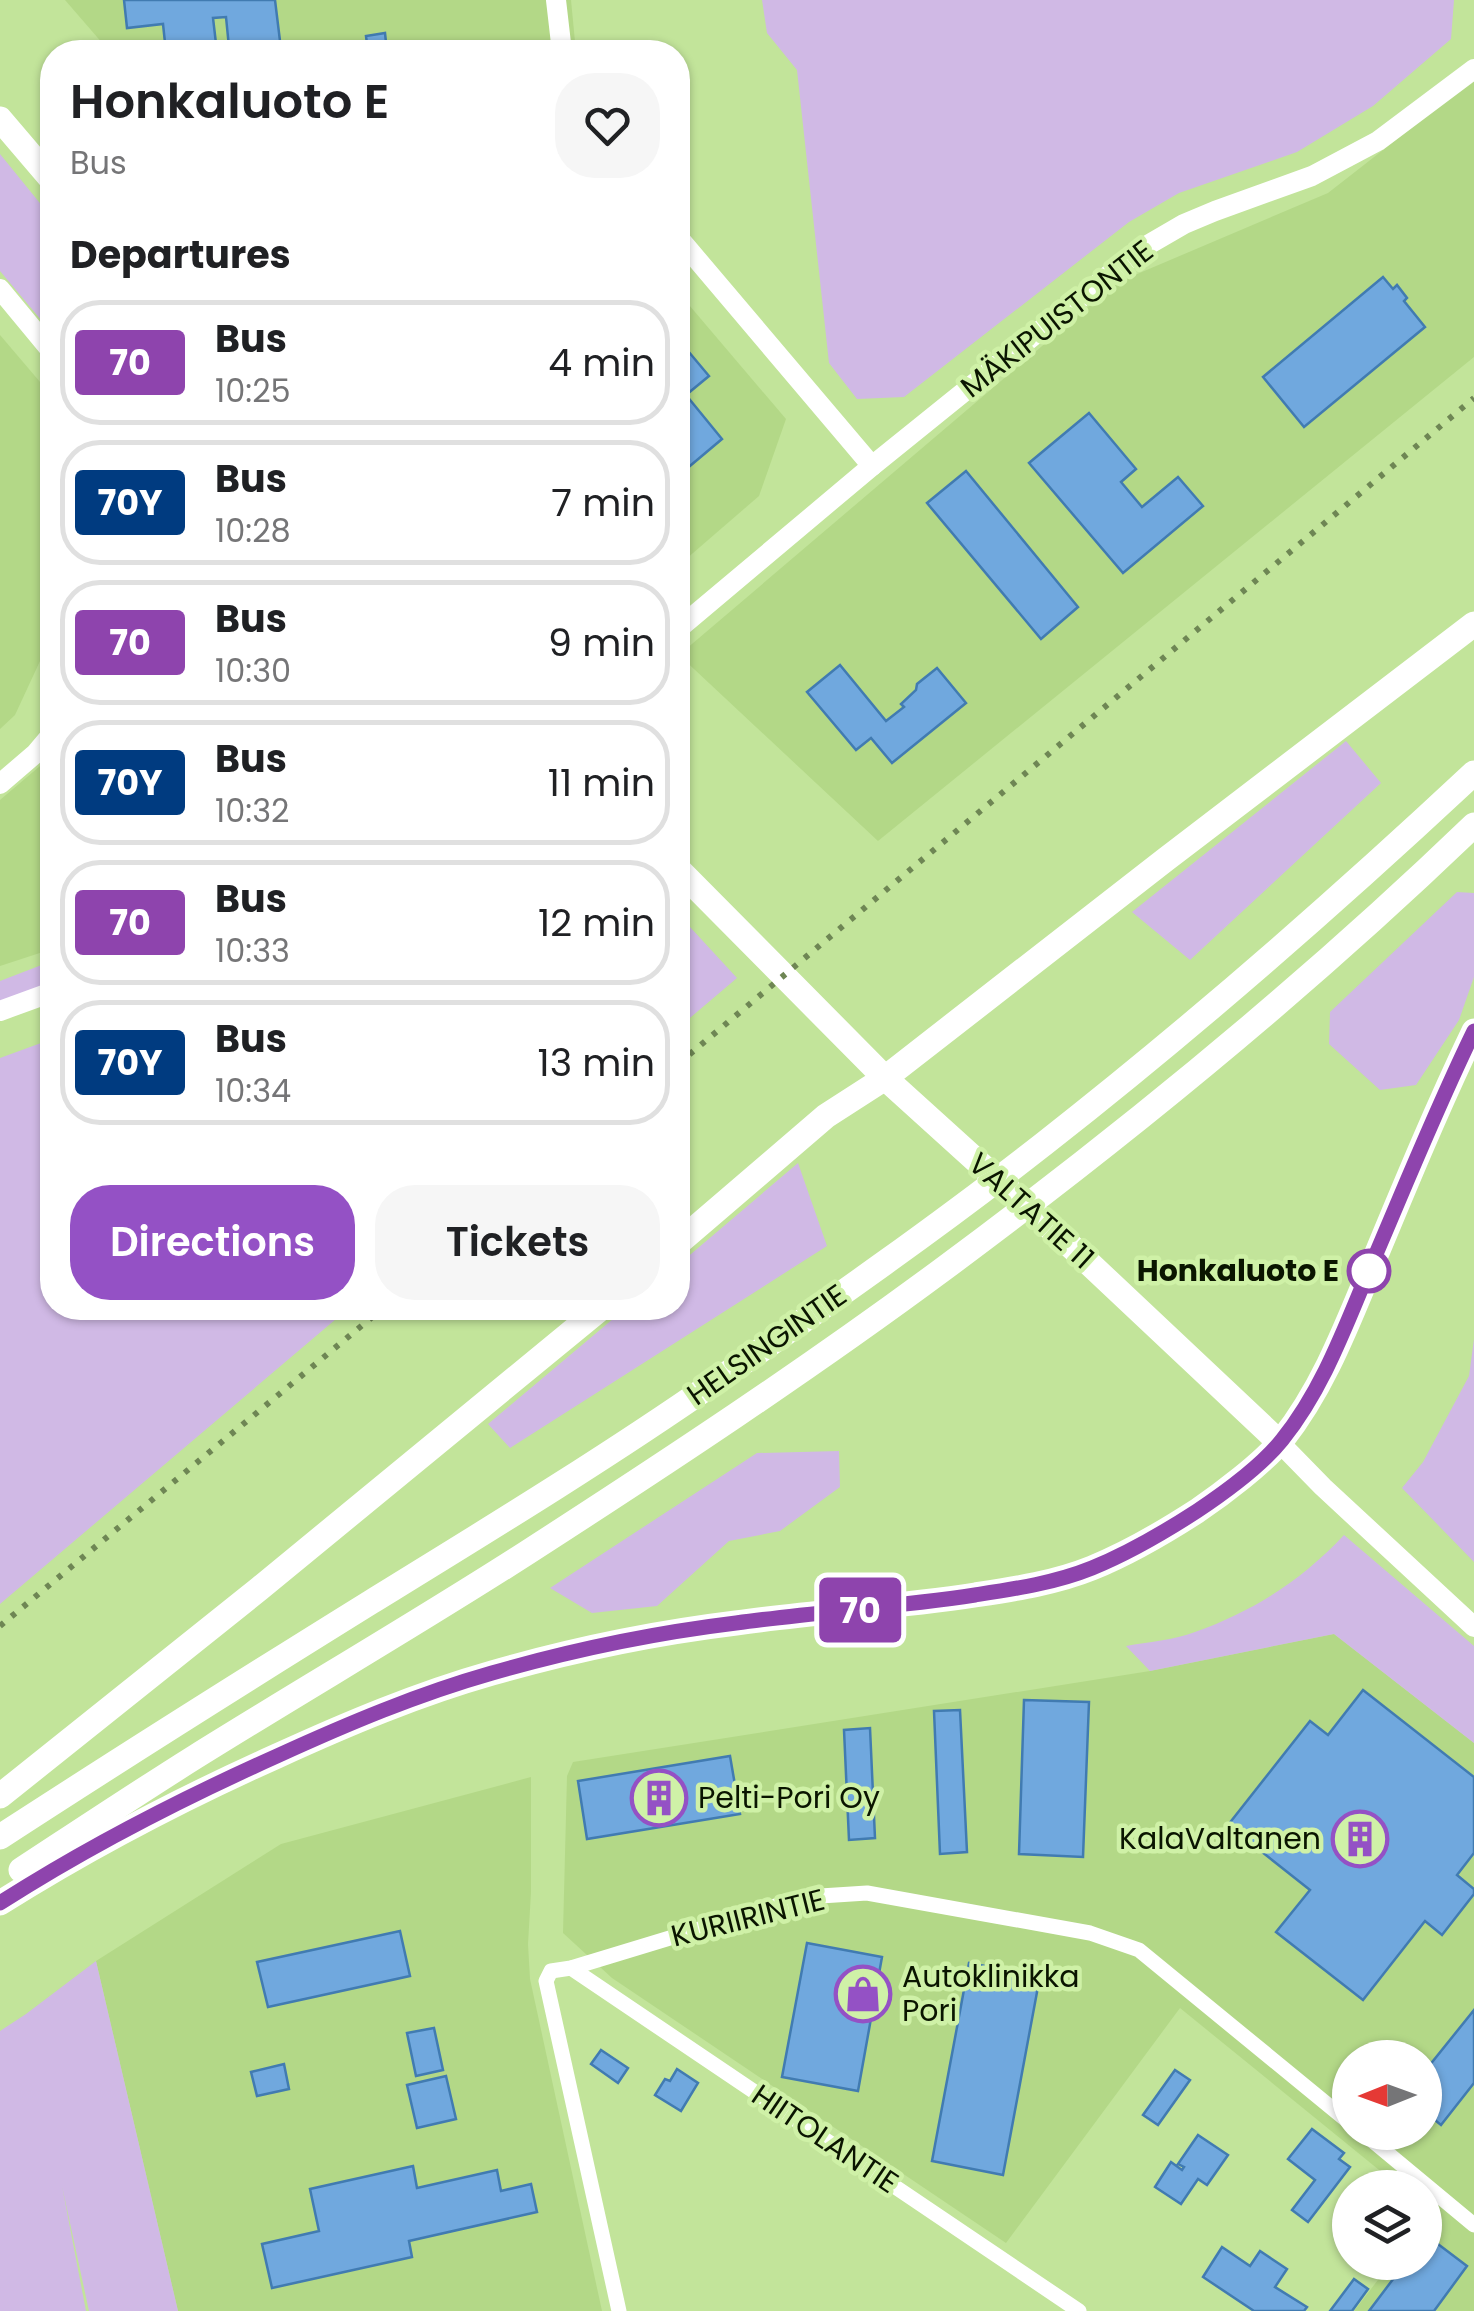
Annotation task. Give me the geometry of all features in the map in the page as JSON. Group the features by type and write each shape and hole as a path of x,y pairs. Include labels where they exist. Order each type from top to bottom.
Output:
{"highway":[{"path":"0,118 40,166"},
{"path":"690,1233 826,1116 885,1078 1474,624"},
{"name":"HELSINGINTIE","path":"0,1836 632,1436 909,1245 1045,1143 1212,1006 1395,847 1474,772"},
{"name":"HELSINGINTIE","path":"0,1884 191,1759 521,1556 734,1416 940,1272 1240,1034 1474,825"},
{"path":"690,882 885,1078"},
{"path":"0,1904 52,1870 210,1786 356,1720 489,1674 598,1646 678,1631 1027,1587 1089,1569 1154,1539 1219,1496 1280,1443 1314,1394 1474,1031"},
{"name":"VALTATIE 11","path":"885,1078 1280,1443"},
{"path":"0,1796 587,1320"}],"street":[{"path":"556,0 561,40"},
{"name":"MÄKIPUISTONTIE","path":"690,619 1140,248 1184,224 1312,176 1362,150 1474,69"},
{"path":"690,251 872,466"},
{"path":"0,289 40,337"},
{"path":"0,784 40,749"},
{"path":"0,1012 40,997"},
{"path":"1280,1443 1474,1627"},
{"name":"KURIIRINTIE","path":"571,1968 805,1897 867,1894 1090,1933 1139,1950 1332,2108"},
{"path":"571,1968 552,1971 546,1981 619,2311"},
{"name":"HIITOLANTIE","path":"571,1968 1079,2311"},
{"path":"1384,2150 1474,2224"}],"shaded area":[{"path":"65,0 571,0 575,40 100,40"},
{"path":"762,0 1454,0 1451,39 1373,106 1297,152 1179,193 1129,222 904,397 857,399 829,363 797,70 767,33"},
{"path":"1474,79 1474,357 878,841 690,665 690,646 1116,283 1328,193"},
{"path":"0,154 40,203 40,319 0,271"},
{"path":"690,306 786,419 759,496 690,556"},
{"path":"0,335 40,382 40,661 15,715 0,729"},
{"path":"1346,741 1381,783 1190,960 1132,912"},
{"path":"40,766 40,953 0,966 0,800"},
{"path":"1457,892 1474,893 1474,977 1459,1020 1416,1085 1380,1090 1329,1044 1330,1012"},
{"path":"690,927 737,978 690,1018"},
{"path":"40,966 40,987 0,1001 0,981"},
{"path":"40,1043 40,1320 335,1320 0,1604 0,1058"},
{"path":"798,1163 827,1246 510,1448 488,1424 612,1320 690,1320 690,1255"},
{"path":"1474,1339 1474,1562 1402,1488 1423,1462 1469,1376"},
{"path":"839,1451 840,1487 780,1531 729,1541 657,1606 592,1613 550,1588 757,1453"},
{"path":"1344,1535 1474,1646 1474,1743 1334,1634 1150,1671 1126,1646 1187,1635 1237,1614 1294,1580"},
{"path":"1334,1634 1474,1743 1474,2311 1354,2311 1378,2280 1442,2280 1442,2170 1379,2170 1355,2150 1442,2150 1442,2040 1332,2040 1332,2132 1180,2008 1006,2243 612,1978 563,1933 567,1776 573,1762 1150,1671"},
{"path":"531,1777 530,1979 602,2311 178,2311 96,1961 281,1844"},
{"path":"96,1961 178,2311 89,2311 62,2186 86,2311 0,2311 0,2031"}],"building":[{"path":"124,0 275,0 280,40 228,40 226,17 213,18 216,40 165,40 163,24 127,28"},
{"path":"385,33 386,40 366,40 366,36"},
{"path":"1383,277 1393,289 1397,285 1407,298 1404,301 1425,327 1304,427 1263,377"},
{"path":"690,353 709,376 690,392"},
{"path":"690,400 722,439 690,466"},
{"path":"1089,413 1136,469 1121,482 1142,507 1178,477 1203,506 1123,573 1029,463"},
{"path":"966,471 1078,607 1041,639 927,503"},
{"path":"840,665 886,721 904,707 901,704 917,684 937,668 966,703 892,763 871,738 856,750 807,692"},
{"name":"KalaValtanen","path":"1363,1690 1474,1777 1474,1853 1457,1875 1474,1889 1474,1894 1442,1935 1425,1921 1363,2000 1276,1932 1310,1890 1228,1825 1310,1721 1328,1735"},
{"path":"1024,1700 1089,1702 1083,1857 1019,1854"},
{"path":"960,1710 967,1852 940,1854 934,1711"},
{"path":"870,1728 875,1838 849,1840 844,1730"},
{"name":"Pelti-Pori Oy","path":"730,1756 740,1814 587,1839 578,1781"},
{"path":"400,1931 410,1976 268,2007 257,1962"},
{"path":"807,1943 882,1957 858,2091 782,2077"},
{"path":"969,1963 1040,1976 1003,2175 932,2161"},
{"path":"1474,2010 1474,2083 1442,2124 1442,2050"},
{"path":"434,2028 443,2070 416,2076 407,2033"},
{"path":"601,2050 628,2068 618,2083 591,2064"},
{"path":"284,2064 289,2089 257,2096 251,2072"},
{"path":"677,2069 698,2083 681,2111 655,2095"},
{"path":"1175,2070 1190,2080 1158,2125 1143,2115"},
{"path":"446,2076 456,2119 417,2128 407,2085"},
{"path":"1312,2129 1332,2144 1332,2150 1344,2153 1339,2159 1350,2167 1332,2170 1332,2191 1308,2222 1292,2210 1315,2180 1288,2159"},
{"path":"1198,2135 1228,2155 1207,2185 1198,2179 1181,2204 1155,2187 1171,2162 1182,2170 1184,2167 1178,2164"},
{"path":"413,2166 417,2188 497,2170 501,2191 531,2184 537,2212 409,2241 412,2257 272,2288 262,2244 319,2231 310,2189"},
{"path":"1222,2247 1250,2266 1260,2251 1287,2269 1275,2287 1307,2307 1304,2311 1254,2311 1203,2277"},
{"path":"1442,2247 1467,2266 1434,2311 1369,2311 1392,2280 1442,2280"},
{"path":"1353,2280 1368,2289 1352,2311 1330,2311"}],"railway":[{"path":"690,1054 1474,398"},
{"path":"0,1626 369,1320"}],"bus line":[{"name":"70","path":"0,1903 133,1824 210,1786 356,1720 489,1674 678,1631 1027,1587 1089,1569 1154,1539 1219,1496 1280,1443 1314,1394 1474,1031"}],"place":[{"name":"Honkaluoto E","path":"1369,1271"},
{"name":"Pelti-Pori Oy","path":"659,1798"},
{"name":"KalaValtanen","path":"1360,1839"},
{"name":"Autoklinikka Pori","path":"863,1994"}]}
